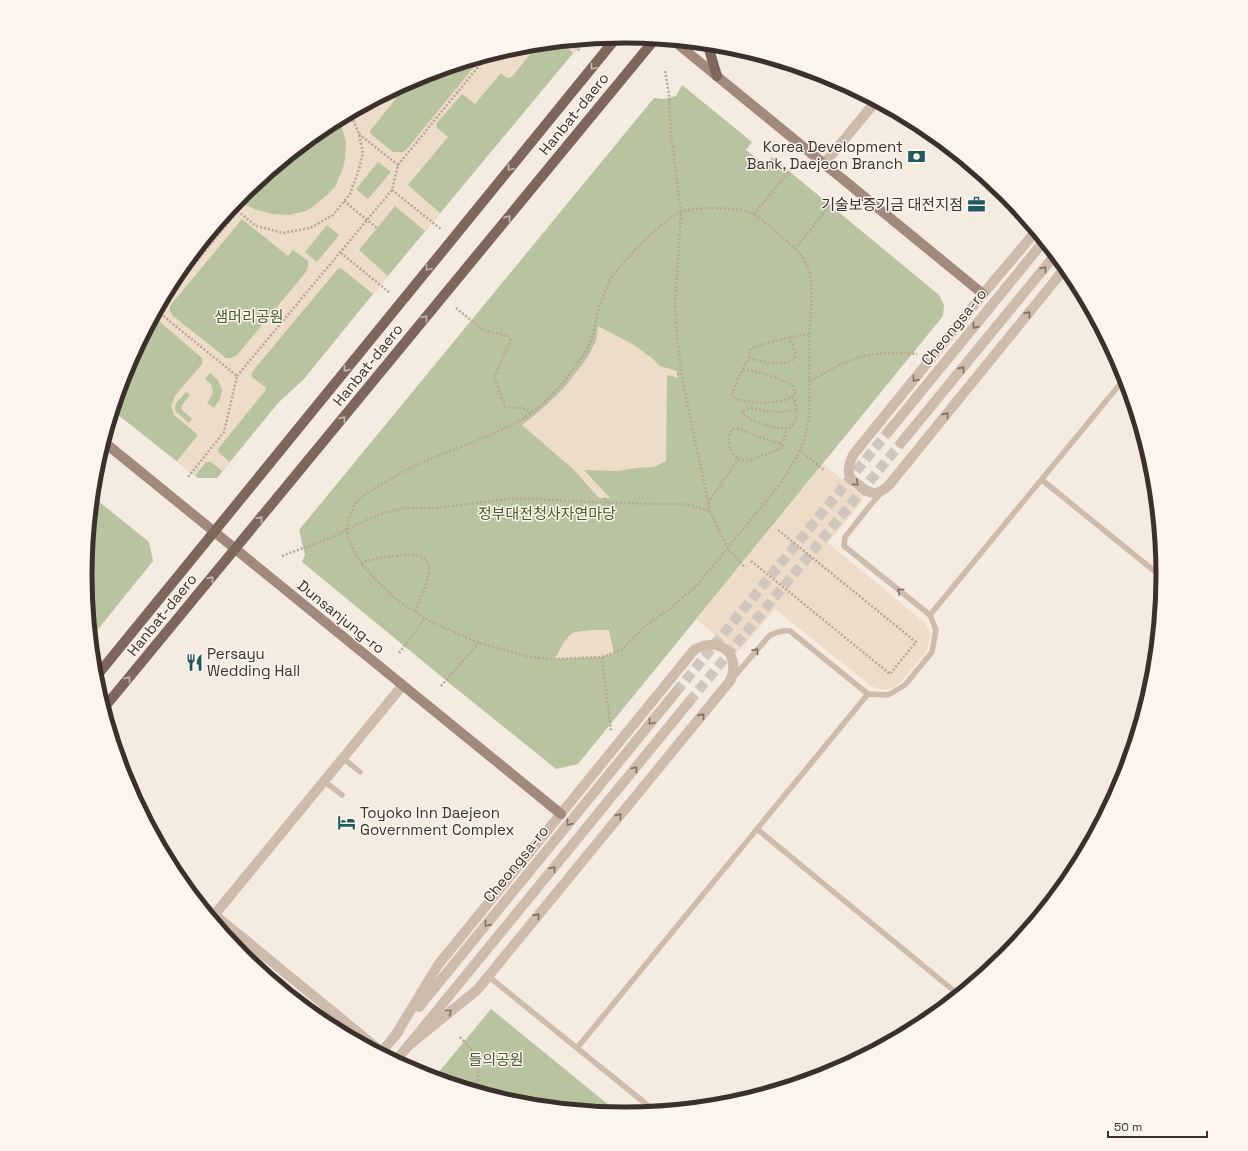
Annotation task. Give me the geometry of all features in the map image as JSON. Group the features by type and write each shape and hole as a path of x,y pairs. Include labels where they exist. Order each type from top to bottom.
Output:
{"main road":[{"name":"Hanbat-daero","path":"101,671 612,43"},
{"name":"Hanbat-daero","path":"108,704 651,44"},
{"path":"681,46 983,294"},
{"path":"709,50 717,76"},
{"name":"Dunsanjung-ro","path":"108,445 561,814"}],"street":[{"path":"824,164 873,105"},
{"path":"1033,235 853,455 850,462 850,478 868,493 884,491 1062,272"},
{"name":"Cheongsa-ro","path":"888,432 1041,245"},
{"path":"902,443 1052,259"},
{"path":"395,1036 438,965 694,650 708,644 716,644 723,647 729,652 734,666 734,674 730,681 477,990 408,1046"},
{"path":"214,915 402,686"},
{"name":"Cheongsa-ro","path":"383,1050 676,692"},
{"name":"Cheongsa-ro","path":"399,1058 689,702"},
{"path":"221,924 367,1042"}],"lane":[{"path":"930,615 1120,384"},
{"path":"1042,480 1156,572"},
{"path":"730,681 769,636 776,632 785,630 790,631 868,694 888,695 905,685 932,652 936,630 930,615 844,546 845,537 872,503 889,486"},
{"path":"577,1048 868,694"},
{"path":"343,758 360,772"},
{"path":"324,781 342,795"},
{"path":"757,830 955,992"},
{"path":"488,976 650,1107"}],"path":[{"path":"574,46 580,51"},
{"path":"188,476 224,432 237,376 392,190 398,165 482,62"},
{"path":"665,70 669,94 671,134 681,212 675,306 676,338 682,375 710,512 728,548 745,568"},
{"path":"187,271 238,211 256,226 283,233 310,228 333,214 350,194 359,169 362,153 359,134 352,118"},
{"path":"359,134 398,165"},
{"path":"754,214 791,169"},
{"path":"392,190 442,230"},
{"path":"344,201 377,228"},
{"path":"795,249 832,202"},
{"path":"708,208 740,209 754,214 795,249 804,259 808,267 811,280 809,334 810,411 805,437 800,451 784,479 696,586 672,607 645,626 621,650 602,657 553,659 529,657 479,643 425,618 394,598 361,563 348,537 346,529 356,502 368,492 408,469 435,456 488,436 507,427 531,412 552,395 563,383 585,353 592,339 598,312 611,278 647,237 670,217 681,212 708,208"},
{"path":"341,253 390,293"},
{"path":"456,308 483,330 508,336 510,338 511,340 494,377 505,406 511,408 519,406 531,412"},
{"path":"160,314 237,376"},
{"path":"743,370 755,371 790,384 794,387 795,391 795,394 792,397 779,402 752,402 737,399 732,394 745,364 750,358 750,350 755,347 809,334"},
{"path":"750,358 768,363 783,363 791,361 794,359 795,354 789,338"},
{"path":"810,381 845,362 867,355 902,353 917,354"},
{"path":"677,374 682,375"},
{"path":"792,397 796,404 797,414 794,424 790,428 785,429 774,427 743,415 742,410 751,408 780,412 796,410"},
{"path":"781,444 743,430 733,429 730,431 730,449 738,459 742,461 750,460 780,449 783,446 781,444 785,437 785,429"},
{"path":"800,451 824,470"},
{"path":"708,503 738,459"},
{"path":"604,498 608,503"},
{"path":"282,556 338,535 346,529 383,513 405,508 434,508 508,499 536,499 608,503 680,504 695,506 710,512"},
{"path":"750,561 890,674 916,642 777,529"},
{"path":"361,563 368,560 396,556 416,556 424,558 429,562 429,572 415,612"},
{"path":"399,653 425,618"},
{"path":"441,686 479,643"},
{"path":"602,657 611,731"},
{"path":"460,1037 472,1050 477,1059 478,1079 475,1087"}],"green space":[{"name":"샘머리공원","path":"580,45 304,379 278,403 217,478 198,478 117,414 132,372 146,340 163,309 181,280 224,224 247,199 300,153 358,114 388,98 453,71 486,61 520,53"},
{"name":"정부대전청사자연마당","path":"682,85 752,142 746,150 765,165 772,157 939,295 944,305 943,316 578,764 556,769 302,562 305,555 299,530 654,98 664,99 676,96"},
{"path":"97,500 149,542 153,561 95,633 92,576 93,541"},
{"name":"들의공원","path":"491,1009 612,1108 589,1107 520,1098 486,1090 437,1074"}],"shaded area":[{"path":"580,45 573,53 566,47"},
{"path":"532,51 512,77 507,78 500,74 475,104 462,94 436,124 437,128 448,137 408,185 440,213 425,231 395,206 359,250 388,276 373,294 342,269 340,268 337,270 252,372 252,377 266,388 218,449 219,453 230,462 222,471 211,462 206,462 195,476 177,461 198,435 174,415 171,406 175,396 202,364 202,358 160,322 156,321 181,280 202,251 243,203 254,209 272,214 289,215 306,211 314,206 335,187 343,168 346,142 341,125 358,114 401,92 370,131 371,134 393,152 403,152 476,64","holes":["378,162 391,172 368,199 356,189","242,219 288,256 293,250 308,261 308,266 306,272 237,355 231,358 226,358 173,316 170,311 170,306","327,225 339,235 317,262 305,252","210,373 218,380 222,390 220,399 214,408 207,403 213,392 211,384 205,379","186,392 190,395 181,408 192,419 189,423 176,412 176,403"]},
{"path":"598,326 634,345 660,366 677,371 678,378 667,375 666,461 654,467 618,471 584,470 610,498 599,498 573,469 522,425 563,389 575,374 587,358 596,341"},
{"path":"823,464 861,495 862,499 860,504 828,543 925,623 929,630 930,635 927,651 900,683 893,688 879,689 871,686 775,609 741,649 738,650 734,650 696,619"},
{"path":"609,630 614,653 602,657 553,659 570,635 575,632"}],"tunnel":[{"path":"676,692 888,432"},
{"path":"689,702 901,443"}],"place":[{"name":"Korea Development Bank, Daejeon Branch","path":"916,156"},
{"name":"기술보증기금 대전지점","path":"976,205"},
{"name":"Persayu Wedding Hall","path":"194,663"},
{"name":"Toyoko Inn Daejeon Government Complex","path":"347,822"}]}
